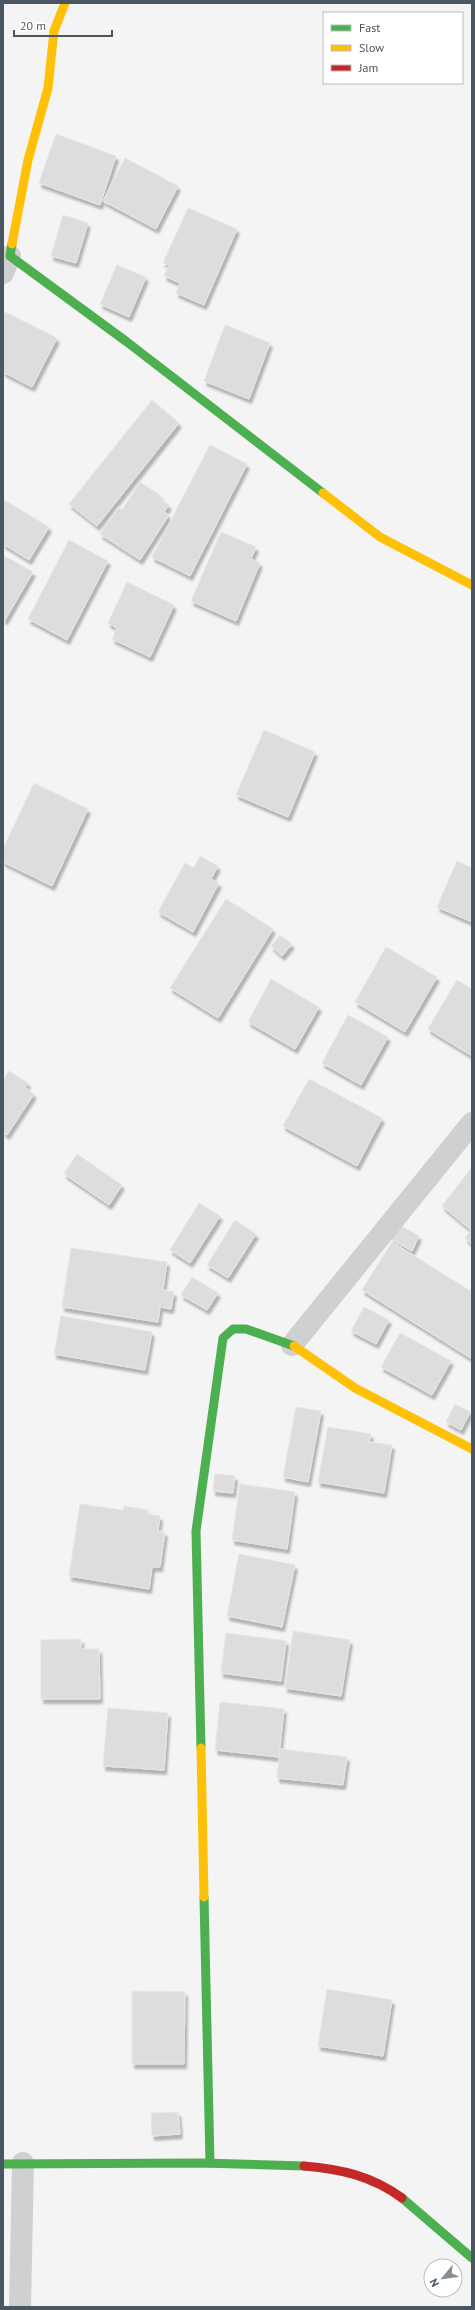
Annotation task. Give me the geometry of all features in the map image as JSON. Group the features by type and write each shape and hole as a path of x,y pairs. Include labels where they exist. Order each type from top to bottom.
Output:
{"street":[{"path":"65,3 54,31 48,88 28,160 7,265 139,352 380,537 472,585"},
{"path":"292,1345 472,1123"},
{"path":"210,2163 196,1531 223,1338 233,1329 246,1328 292,1345 354,1388 472,1449"},
{"path":"20,2307 13,2163 128,2162 288,2164 355,2173 379,2182 399,2196 472,2258"}],"building":[{"path":"56,134 116,156 100,205 39,183"},
{"path":"125,158 178,186 156,229 103,201"},
{"path":"188,208 237,229 204,305 176,293 180,283 164,276 169,265 163,263"},
{"path":"63,215 88,223 76,263 51,256"},
{"path":"117,265 146,277 129,317 100,304"},
{"path":"3,311 57,338 32,387 3,372"},
{"path":"225,325 270,343 249,399 204,381"},
{"path":"152,400 179,423 97,526 69,504"},
{"path":"210,445 247,464 190,576 152,557"},
{"path":"140,482 161,496 159,498 169,505 164,512 169,515 140,560 100,534 118,507 122,510"},
{"path":"3,499 49,527 29,560 3,544"},
{"path":"221,532 256,547 251,559 260,563 236,621 191,601"},
{"path":"69,540 108,561 67,640 28,619"},
{"path":"3,555 33,572 5,620 3,619"},
{"path":"127,582 174,605 150,657 112,639 117,628 108,623"},
{"path":"264,730 315,752 288,817 236,795"},
{"path":"34,783 88,809 52,886 3,862 3,849"},
{"path":"200,856 218,866 211,879 219,883 193,932 158,912 185,863 194,868"},
{"path":"457,861 472,868 472,922 437,907"},
{"path":"226,899 273,929 218,1018 170,988"},
{"path":"280,935 292,944 282,956 271,946"},
{"path":"386,947 437,977 405,1032 355,1002"},
{"path":"271,979 319,1007 295,1049 248,1022"},
{"path":"457,980 472,989 472,1056 428,1029"},
{"path":"348,1015 388,1037 361,1085 322,1063"},
{"path":"9,1071 28,1083 25,1087 34,1094 7,1135 3,1132 3,1080"},
{"path":"309,1079 382,1118 357,1166 283,1126"},
{"path":"77,1154 122,1185 109,1205 64,1174"},
{"path":"472,1167 472,1244 465,1238 471,1230 442,1206"},
{"path":"199,1203 220,1216 190,1263 170,1250"},
{"path":"235,1220 256,1234 228,1278 207,1265"},
{"path":"398,1224 419,1236 412,1251 390,1239"},
{"path":"392,1242 472,1292 472,1359 362,1290"},
{"path":"71,1248 167,1262 163,1290 174,1292 171,1309 160,1307 158,1322 62,1307"},
{"path":"192,1277 218,1293 207,1310 181,1295"},
{"path":"364,1307 389,1320 376,1344 351,1331"},
{"path":"61,1316 152,1332 145,1370 54,1354"},
{"path":"400,1333 451,1361 432,1395 381,1367"},
{"path":"455,1404 470,1412 461,1430 446,1422"},
{"path":"296,1407 321,1411 308,1482 283,1477"},
{"path":"328,1427 371,1434 369,1442 392,1445 384,1493 318,1482"},
{"path":"215,1474 235,1476 233,1493 213,1491"},
{"path":"240,1484 295,1492 287,1549 232,1540"},
{"path":"80,1504 123,1510 124,1506 148,1510 147,1514 160,1516 158,1531 165,1532 160,1567 152,1567 149,1589 69,1576"},
{"path":"239,1554 295,1565 282,1627 227,1616"},
{"path":"293,1631 350,1640 341,1696 285,1688"},
{"path":"226,1633 286,1641 281,1681 221,1673"},
{"path":"81,1639 81,1649 99,1649 100,1699 41,1699 41,1640"},
{"path":"220,1702 284,1709 279,1757 215,1750"},
{"path":"108,1708 168,1713 164,1770 103,1766"},
{"path":"280,1749 347,1757 343,1785 277,1778"},
{"path":"327,1989 392,2000 383,2056 318,2046"},
{"path":"132,1991 185,1992 184,2064 132,2064"},
{"path":"178,2112 180,2134 152,2136 151,2113"}],"traffic: fast":[{"path":"12,244 10,256 127,342 323,493"},
{"path":"201,1748 196,1531 223,1338 233,1329 246,1329 294,1346"},
{"path":"204,1897 210,2163"},
{"path":"3,2164 201,2163 304,2166"},
{"path":"402,2198 472,2258"}],"traffic: slow":[{"path":"12,244 28,160 48,88 54,31 65,3"},
{"path":"323,493 380,537 472,585"},
{"path":"294,1346 355,1388 472,1449"},
{"path":"201,1748 204,1897"}],"traffic: jam":[{"path":"304,2166 331,2169 356,2175 379,2184 402,2198"}]}
